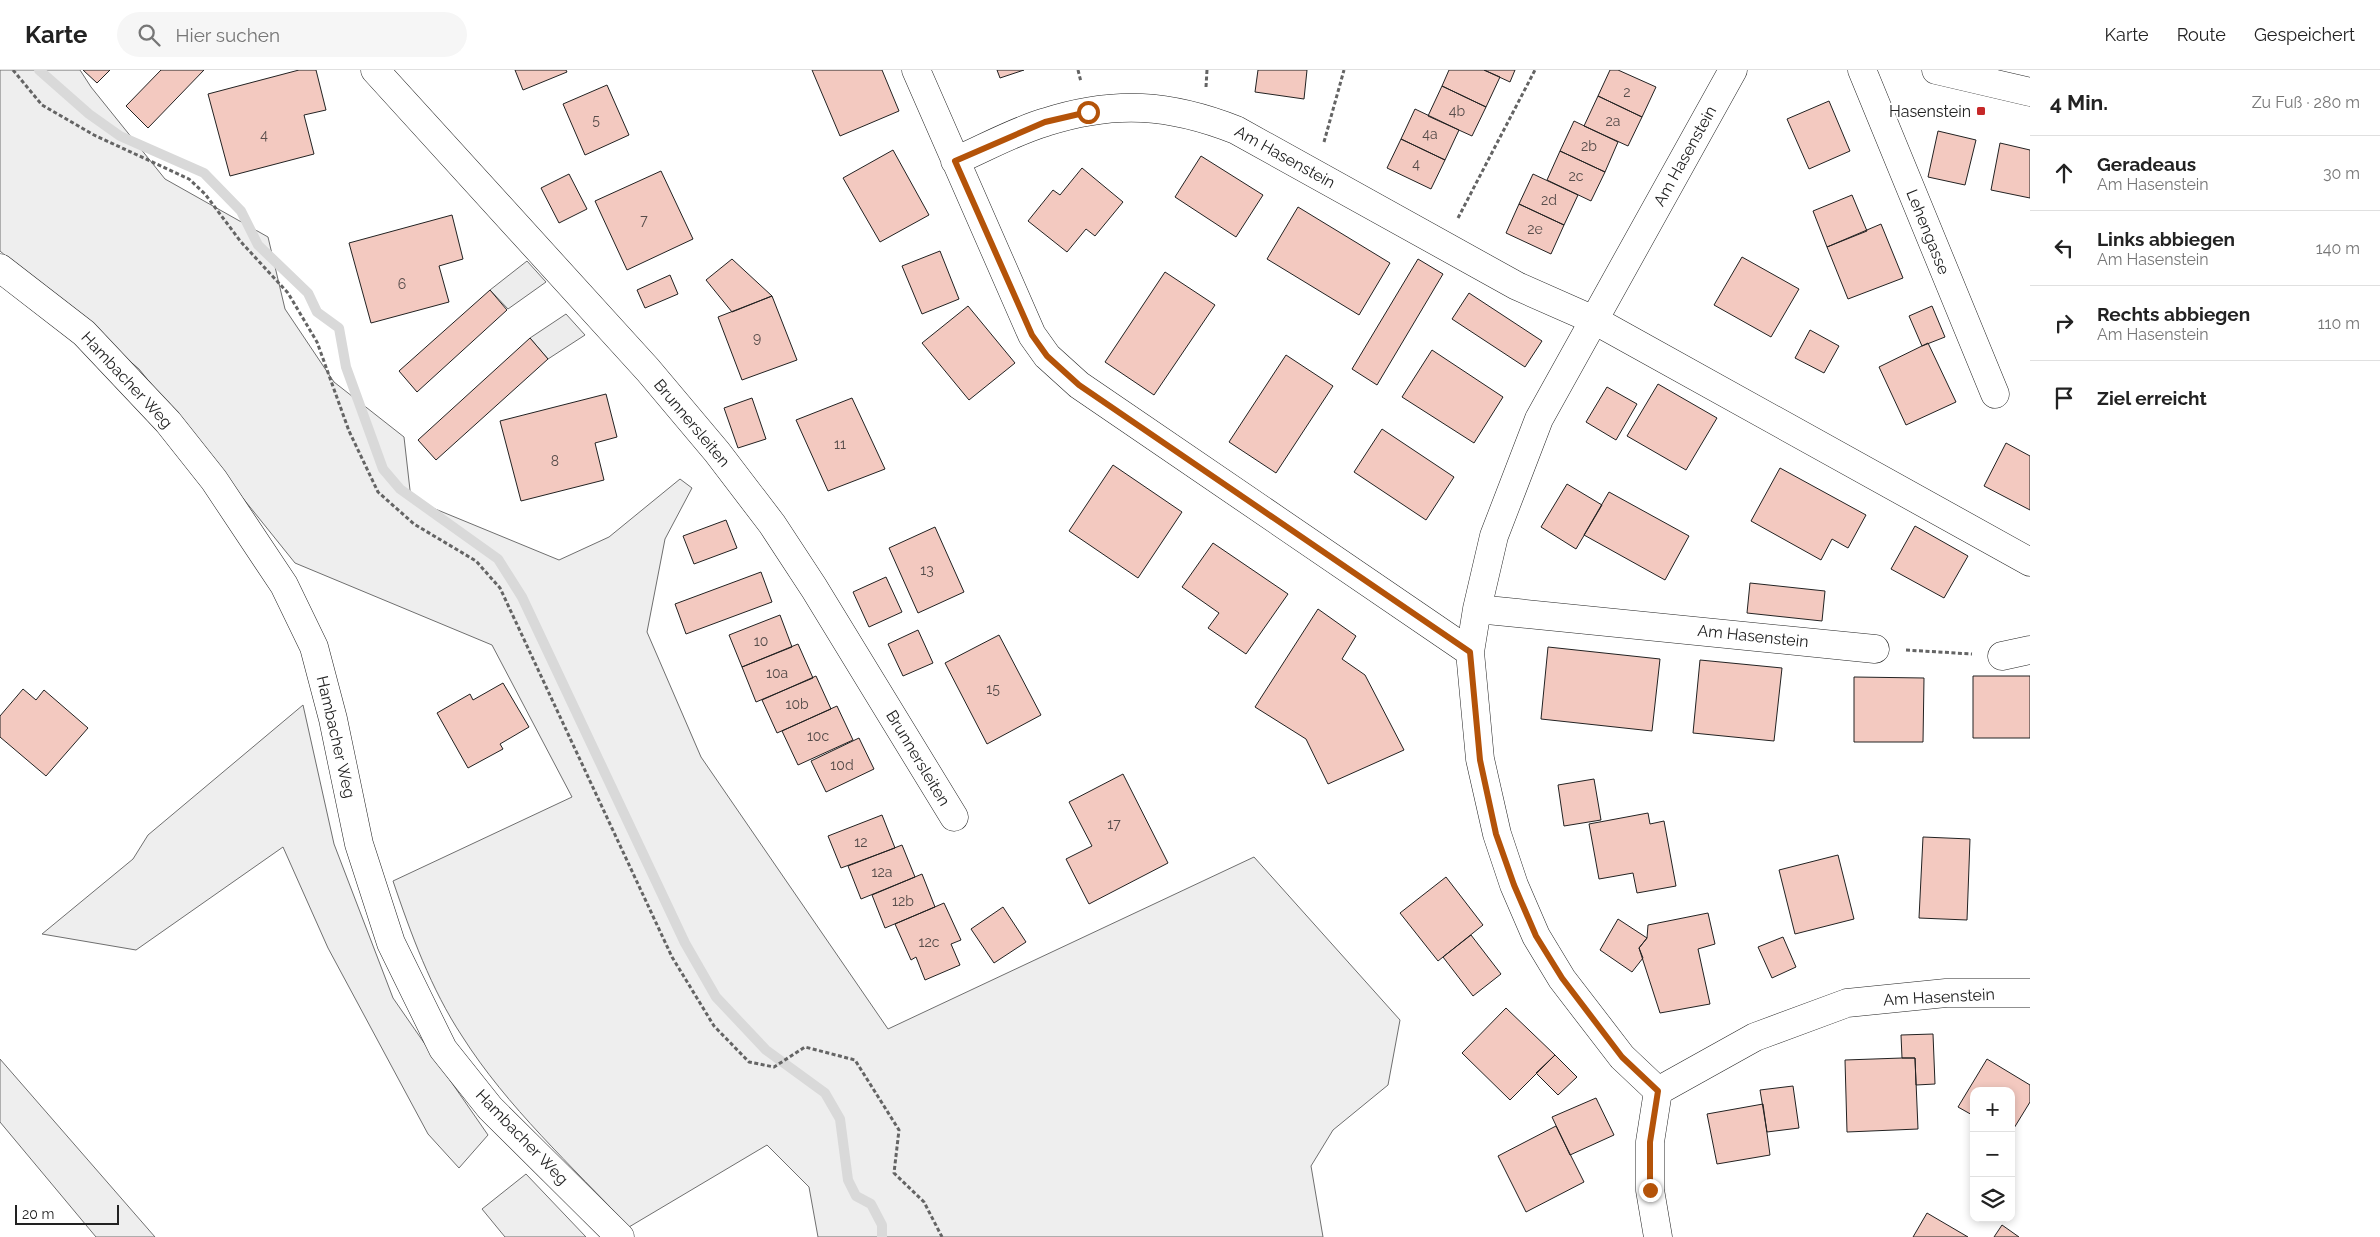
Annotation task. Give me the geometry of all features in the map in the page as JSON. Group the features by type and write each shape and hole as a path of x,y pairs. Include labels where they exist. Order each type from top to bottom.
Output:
{"street":[{"name":"Brunnersleiten","path":"375,70 648,370 717,452 772,524 814,588 954,817"},
{"path":"916,70 1032,335 1047,356 1079,385 1470,652"},
{"name":"Am Hasenstein","path":"1732,70 1539,419 1494,536 1477,609 1470,652 1480,760 1496,834 1514,885 1536,936 1562,978 1622,1057 1658,1091 1755,1037 1847,1003 1946,993 2030,993"},
{"name":"Lehengasse","path":"1862,70 1995,394"},
{"path":"1936,70 2030,92"},
{"name":"Am Hasenstein","path":"955,161 1045,122 1116,107 1173,110 1205,118 1236,130 1516,286 1594,320 2030,562"},
{"name":"Hambacher Weg","path":"0,268 84,333 168,422 214,480 284,585 314,647 333,719 359,844 391,943 444,1049 490,1108 620,1237"},
{"name":"Am Hasenstein","path":"1477,609 1875,649"},
{"path":"2002,656 2030,650"},
{"path":"1658,1091 1650,1142 1650,1190 1658,1237"}],"path":[{"path":"12,70 42,105 94,134 189,179 205,194 241,242 288,293 317,342 349,431 378,492 414,524 476,561 500,588 672,957 714,1026 750,1062 774,1067 789,1055 805,1047 855,1060 899,1130 894,1173 924,1202 942,1237"},
{"path":"1315,174 1344,70"},
{"path":"1444,245 1535,70"},
{"path":"1875,649 2002,656"}],"shaded area":[{"path":"0,70 80,70 91,87 165,179 268,237 285,309 334,382 404,437 411,499 559,560 609,537 680,479 692,488 665,539 647,632 701,757 888,1029 1254,857 1400,1020 1388,1085 1333,1130 1311,1166 1323,1237 818,1237 809,1187 767,1145 629,1227 520,1112 499,1087 462,1036 431,980 393,881 572,797 492,645 295,563 139,369 0,251"},
{"path":"527,261 546,282 508,309 490,290"},
{"path":"566,314 585,335 548,359 530,338"},
{"path":"303,705 334,844 393,998 488,1135 459,1168 428,1134 328,948 283,847 136,950 42,934 133,859 148,835"},
{"path":"0,1059 155,1237 96,1237 0,1122"},
{"path":"526,1174 586,1237 505,1237 482,1209"}],"building":[{"path":"83,70 110,70 97,83"},
{"path":"161,70 204,70 148,128 126,106"},
{"path":"299,70 316,70 326,110 304,115 314,154 230,176 208,94"},
{"path":"515,70 566,70 567,72 523,90"},
{"path":"812,70 882,70 899,111 840,136"},
{"path":"997,70 1024,70 1000,78"},
{"path":"1258,70 1307,70 1304,99 1255,92"},
{"path":"1449,70 1484,70 1500,77 1486,107 1442,86"},
{"path":"1484,70 1515,70 1510,82"},
{"path":"1610,70 1618,70 1656,87 1642,117 1598,96"},
{"path":"607,85 629,135 585,155 563,104"},
{"path":"1442,86 1486,107 1472,136 1428,116"},
{"path":"1598,96 1642,117 1628,146 1584,126"},
{"path":"1829,101 1850,151 1809,169 1787,119"},
{"path":"1415,109 1459,130 1445,160 1401,139"},
{"path":"1574,121 1618,142 1605,172 1560,151"},
{"path":"1938,131 1976,140 1965,185 1928,177"},
{"path":"1401,139 1445,160 1431,189 1387,168"},
{"path":"2000,143 2030,150 2030,198 1991,190"},
{"path":"893,150 929,215 880,242 843,178"},
{"path":"1560,151 1605,172 1591,201 1547,180"},
{"path":"1201,156 1263,195 1236,237 1175,197"},
{"path":"1082,168 1123,202 1095,236 1086,229 1067,252 1028,221 1053,190 1060,195"},
{"path":"661,171 693,239 627,270 595,201"},
{"path":"569,174 587,209 559,223 541,188"},
{"path":"1533,174 1578,195 1564,225 1519,204"},
{"path":"1852,195 1867,231 1827,247 1813,211"},
{"path":"1519,204 1564,225 1551,254 1506,233"},
{"path":"1298,207 1390,263 1359,315 1267,259"},
{"path":"452,215 463,259 439,266 449,302 371,323 349,243"},
{"path":"1881,224 1903,278 1848,299 1827,247"},
{"path":"940,251 959,299 922,314 902,266"},
{"path":"1742,257 1799,289 1771,337 1714,305"},
{"path":"732,259 772,296 732,312 706,280"},
{"path":"1418,259 1443,274 1377,385 1352,369"},
{"path":"1165,272 1215,305 1154,395 1105,362"},
{"path":"670,275 678,294 645,308 637,290"},
{"path":"490,290 507,310 417,392 399,371"},
{"path":"1469,293 1542,341 1525,367 1452,319"},
{"path":"772,296 797,360 742,380 718,317"},
{"path":"968,306 1015,363 969,400 922,343"},
{"path":"1932,306 1945,337 1922,346 1909,316"},
{"path":"1810,330 1839,346 1824,373 1795,358"},
{"path":"530,338 548,359 436,460 418,440"},
{"path":"1928,343 1956,402 1906,425 1879,367"},
{"path":"1432,350 1503,397 1474,443 1402,397"},
{"path":"1286,355 1333,386 1276,473 1229,442"},
{"path":"1658,384 1717,418 1686,470 1627,436"},
{"path":"1607,387 1637,404 1616,440 1586,422"},
{"path":"606,394 617,437 595,443 604,480 521,501 500,421"},
{"path":"752,398 766,439 738,448 724,408"},
{"path":"852,398 885,469 828,491 796,420"},
{"path":"1382,429 1454,477 1426,520 1354,472"},
{"path":"2006,443 2030,456 2030,510 1984,486"},
{"path":"1113,465 1182,512 1138,578 1069,531"},
{"path":"1780,468 1866,515 1848,548 1832,539 1821,560 1751,521"},
{"path":"1567,484 1602,505 1576,549 1541,527"},
{"path":"1609,492 1689,536 1665,580 1584,535"},
{"path":"726,520 737,548 694,564 683,536"},
{"path":"1915,526 1968,556 1944,598 1891,569"},
{"path":"935,527 964,592 918,613 889,548"},
{"path":"1213,543 1288,594 1246,654 1208,628 1219,613 1182,587"},
{"path":"761,572 772,602 686,634 675,604"},
{"path":"886,577 902,612 869,627 853,592"},
{"path":"1750,583 1825,591 1822,621 1747,613"},
{"path":"1318,609 1356,636 1342,659 1365,675 1404,750 1328,784 1306,739 1255,707"},
{"path":"780,615 792,647 742,667 729,635"},
{"path":"918,630 933,663 903,676 888,644"},
{"path":"999,635 1041,715 987,744 945,663"},
{"path":"798,644 813,678 756,702 742,667"},
{"path":"1548,647 1660,659 1652,731 1541,719"},
{"path":"1700,660 1782,668 1774,741 1693,733"},
{"path":"816,676 831,709 777,733 762,700"},
{"path":"1973,676 2030,676 2030,738 1973,738"},
{"path":"1854,677 1924,678 1923,742 1854,742"},
{"path":"503,683 529,727 500,744 503,749 468,768 437,713 470,694 473,700"},
{"path":"23,689 36,700 44,690 88,728 46,776 0,737 0,716"},
{"path":"837,706 853,740 798,765 782,731"},
{"path":"859,738 874,769 826,792 811,761"},
{"path":"1123,774 1168,863 1089,904 1066,859 1092,846 1069,802"},
{"path":"1594,779 1601,820 1564,826 1558,785"},
{"path":"1648,813 1650,824 1664,821 1676,886 1637,893 1633,873 1599,879 1589,824"},
{"path":"882,815 895,848 841,868 828,836"},
{"path":"1923,837 1970,839 1967,920 1919,918"},
{"path":"902,845 915,877 861,899 848,866"},
{"path":"1838,855 1854,919 1795,934 1779,870"},
{"path":"922,874 935,907 885,928 872,895"},
{"path":"1446,877 1483,925 1438,961 1400,913"},
{"path":"944,903 961,940 951,944 960,965 925,980 916,957 911,960 895,924"},
{"path":"1003,907 1026,942 994,963 971,929"},
{"path":"1708,913 1715,944 1698,949 1710,1004 1660,1013 1639,948 1647,938 1648,925"},
{"path":"1618,919 1647,938 1639,948 1643,958 1632,972 1600,950"},
{"path":"1471,935 1501,974 1473,996 1443,957"},
{"path":"1783,937 1796,967 1772,978 1758,947"},
{"path":"1506,1008 1555,1055 1510,1100 1462,1053"},
{"path":"1933,1034 1935,1084 1916,1085 1915,1058 1902,1058 1901,1035"},
{"path":"1555,1055 1577,1077 1558,1095 1536,1073"},
{"path":"1915,1058 1918,1129 1847,1132 1845,1060"},
{"path":"1987,1059 2030,1085 2030,1102 2015,1126 2015,1087 1970,1087"},
{"path":"1793,1086 1799,1128 1767,1132 1760,1090"},
{"path":"1970,1087 1970,1114 1958,1107"},
{"path":"1596,1098 1614,1135 1570,1155 1552,1117"},
{"path":"1763,1104 1770,1155 1717,1164 1707,1114"},
{"path":"1556,1126 1584,1182 1526,1212 1498,1156"},
{"path":"1927,1213 1968,1237 1913,1237"},
{"path":"2002,1225 2019,1237 1994,1237"}],"waterway":[{"path":"39,70 89,114 120,136 204,173 241,211 258,245 308,293 317,312 339,328 346,367 383,469 400,489 498,559 522,597 685,943 716,997 766,1050 825,1093 840,1119 848,1180 856,1196 871,1204 882,1225 882,1237"}],"place":[{"name":"Hasenstein","path":"1981,111"}],"route":[{"path":"1088,112 1045,122 955,161 1032,335 1047,356 1079,385 1470,652 1480,760 1496,834 1514,885 1536,936 1562,978 1622,1057 1658,1091 1650,1142 1650,1190"}]}
